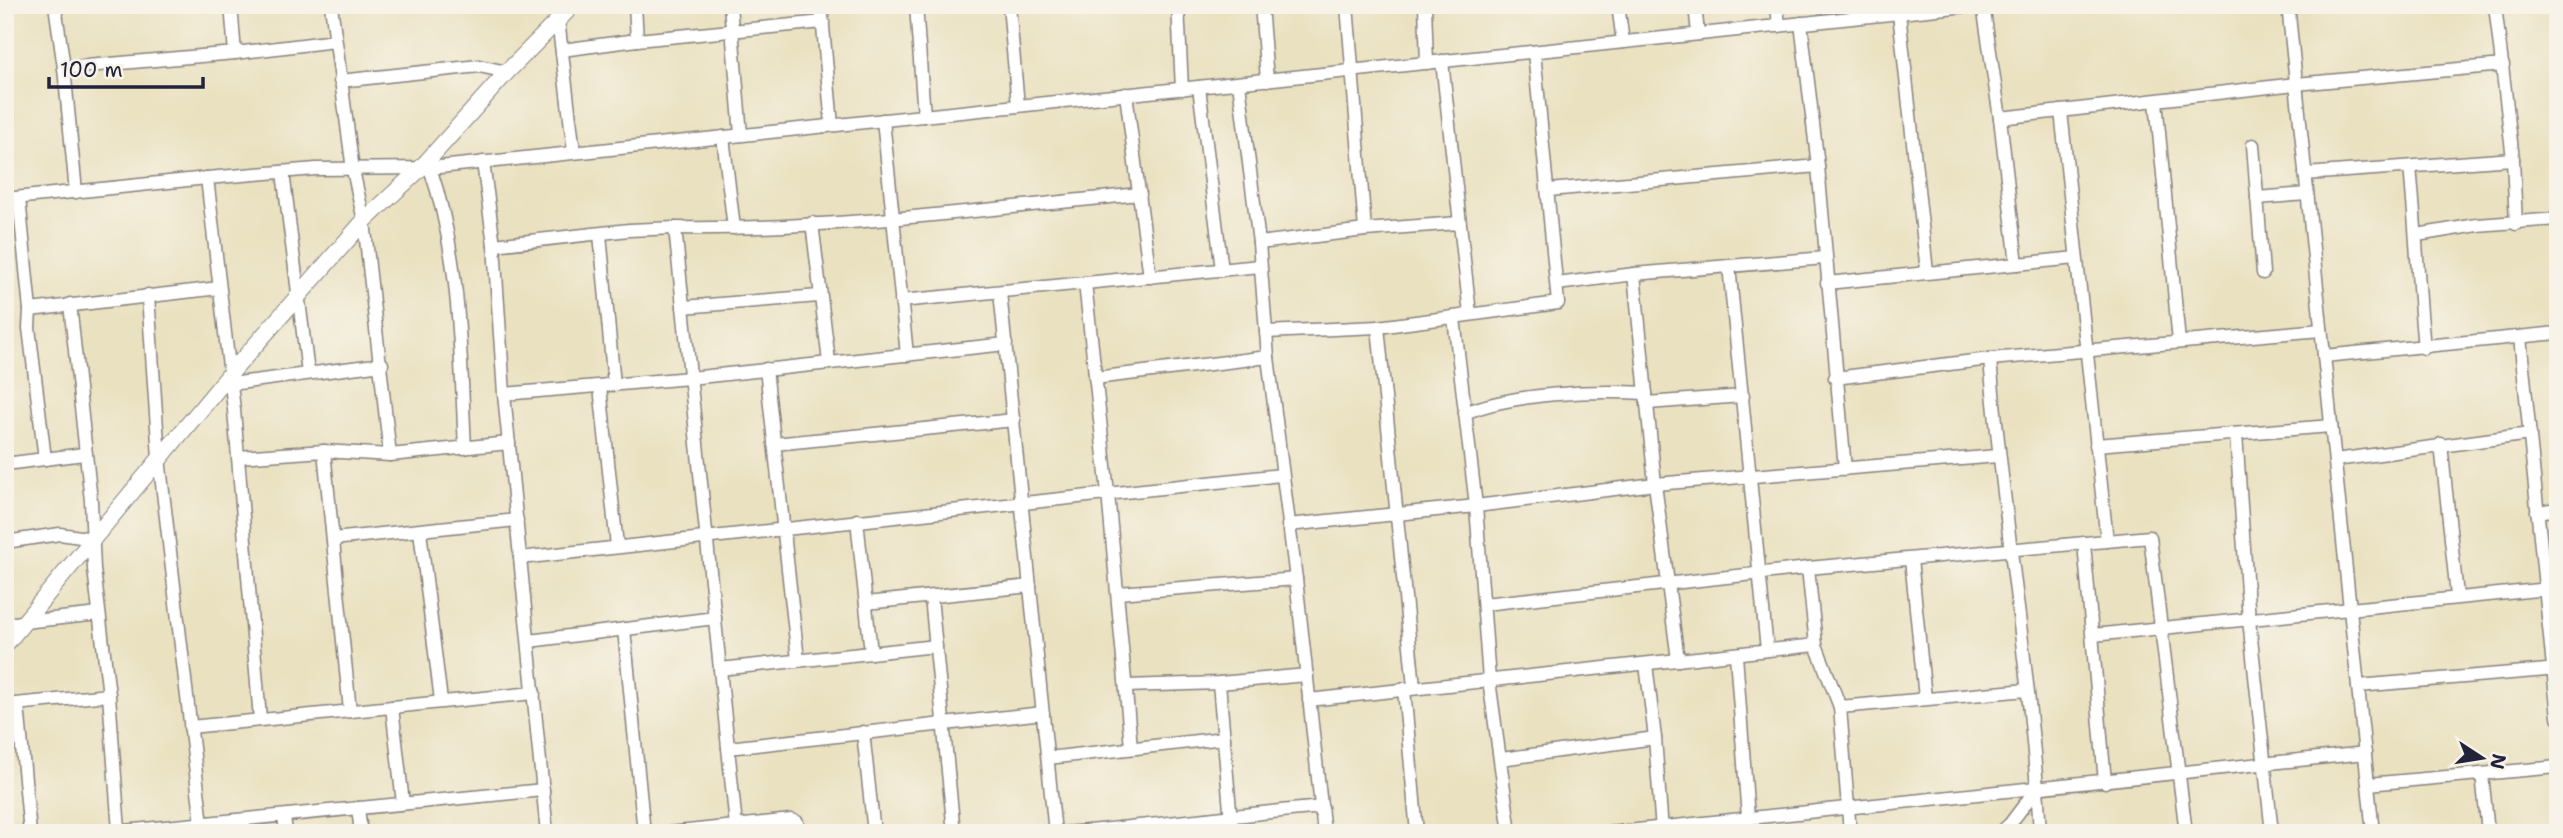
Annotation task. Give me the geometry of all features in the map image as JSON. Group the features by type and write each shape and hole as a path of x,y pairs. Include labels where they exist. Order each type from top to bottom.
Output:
{"main road":[{"path":"5,645 159,458 364,221 426,168 507,72 573,5"}],"street":[{"path":"55,5 76,192"},
{"path":"231,5 236,52"},
{"path":"331,5 353,170 364,221 390,455"},
{"path":"635,5 637,40"},
{"path":"730,5 741,135"},
{"path":"821,5 832,125"},
{"path":"916,5 924,116"},
{"path":"1009,5 1018,106"},
{"path":"1178,5 1182,89"},
{"path":"1261,5 1267,80"},
{"path":"1347,5 1365,230"},
{"path":"1425,5 1427,63"},
{"path":"1618,5 1623,42"},
{"path":"1695,5 1698,34"},
{"path":"1777,5 1779,26"},
{"path":"5,199 283,172 426,168 1779,26 1859,11 1899,13 1975,5"},
{"path":"1983,5 2000,118 2017,264"},
{"path":"2288,5 2373,833"},
{"path":"2495,5 2513,159 2516,224"},
{"path":"1899,13 1927,272"},
{"path":"558,20 574,152"},
{"path":"562,50 823,22"},
{"path":"1801,23 1818,166 1826,283 1845,469"},
{"path":"64,68 335,41"},
{"path":"1266,332 1378,327 1556,304 1559,301 1534,52"},
{"path":"1442,61 1471,314"},
{"path":"2000,118 2296,84 2503,65"},
{"path":"340,81 479,66 507,72"},
{"path":"1239,83 1324,833"},
{"path":"1199,87 1222,270"},
{"path":"1126,94 1150,277"},
{"path":"2156,101 2179,342"},
{"path":"2061,111 2107,541"},
{"path":"883,120 907,355"},
{"path":"723,137 734,228"},
{"path":"2253,145 2263,273"},
{"path":"2305,174 2513,159"},
{"path":"483,162 494,245 504,394 547,833"},
{"path":"1549,190 1818,166"},
{"path":"2410,167 2424,348"},
{"path":"426,168 445,213 457,291 465,447"},
{"path":"283,172 308,373"},
{"path":"207,178 238,457 260,719"},
{"path":"494,245 675,228 734,228 893,218 1140,194"},
{"path":"2257,198 2307,194"},
{"path":"19,198 30,310 29,328 45,459"},
{"path":"2417,235 2477,225 2558,219"},
{"path":"812,223 828,362"},
{"path":"1259,243 1365,230 1459,223"},
{"path":"675,228 736,826"},
{"path":"600,234 614,385"},
{"path":"1557,284 1634,274 1825,258"},
{"path":"1826,283 2076,258"},
{"path":"901,301 1260,266"},
{"path":"1729,266 1767,650"},
{"path":"1634,274 1667,584 1678,660"},
{"path":"1085,283 1118,593 1131,747"},
{"path":"30,310 219,288"},
{"path":"1000,292 1055,833"},
{"path":"148,295 159,458 203,828"},
{"path":"683,307 819,296"},
{"path":"71,304 94,539 94,569 109,695 119,831"},
{"path":"1454,318 1476,506 1489,680 1510,833"},
{"path":"1378,327 1396,514 1418,833"},
{"path":"1835,378 1990,359 2321,330"},
{"path":"2324,356 2558,333"},
{"path":"2520,337 2537,512 2552,589 2558,718"},
{"path":"504,394 600,387 1006,344"},
{"path":"1095,378 1268,357"},
{"path":"1990,359 1998,456 2013,550 2040,833"},
{"path":"230,379 382,365"},
{"path":"766,369 798,660"},
{"path":"600,387 617,545"},
{"path":"1465,413 1504,401 1621,391 1646,398 1742,396"},
{"path":"774,444 1014,420"},
{"path":"2096,444 2331,426"},
{"path":"2236,434 2249,620 2272,833"},
{"path":"2335,460 2530,434"},
{"path":"238,457 324,451 390,455 509,443"},
{"path":"2441,444 2457,596"},
{"path":"324,451 350,711"},
{"path":"5,464 84,454"},
{"path":"1288,525 1656,484 1998,456"},
{"path":"520,558 617,545 1282,475"},
{"path":"2537,512 2558,509"},
{"path":"333,539 517,520"},
{"path":"858,520 871,653"},
{"path":"420,531 441,701"},
{"path":"5,542 60,534 94,539"},
{"path":"1484,604 1808,568 2150,537 2186,833"},
{"path":"2084,543 2105,782"},
{"path":"1910,559 1925,698"},
{"path":"1808,568 1815,645 1840,707 1850,833"},
{"path":"1118,593 1296,579"},
{"path":"866,603 1030,586"},
{"path":"2093,635 2457,596 2552,589"},
{"path":"931,597 954,833"},
{"path":"5,624 99,614"},
{"path":"530,641 715,618"},
{"path":"624,629 644,833"},
{"path":"1310,700 1815,645"},
{"path":"720,669 936,646"},
{"path":"1737,655 1748,818"},
{"path":"1646,664 1662,829"},
{"path":"2358,686 2555,670"},
{"path":"1126,686 1219,683 1307,675"},
{"path":"1219,683 1232,833"},
{"path":"1840,707 2027,690"},
{"path":"190,727 534,693"},
{"path":"30,833 12,705 109,695"},
{"path":"392,707 402,803"},
{"path":"728,748 1043,713"},
{"path":"863,732 874,833"},
{"path":"1048,758 1224,738"},
{"path":"1501,759 1655,738"},
{"path":"1609,833 2365,753"},
{"path":"2368,784 2558,768"},
{"path":"2482,774 2488,833"},
{"path":"2000,833 2037,788"},
{"path":"104,833 203,828 284,816 543,790"},
{"path":"1064,833 1149,830 1230,815 1322,807"},
{"path":"358,808 361,833"},
{"path":"284,816 286,833"},
{"path":"669,833 793,820 797,823 798,833"}]}
